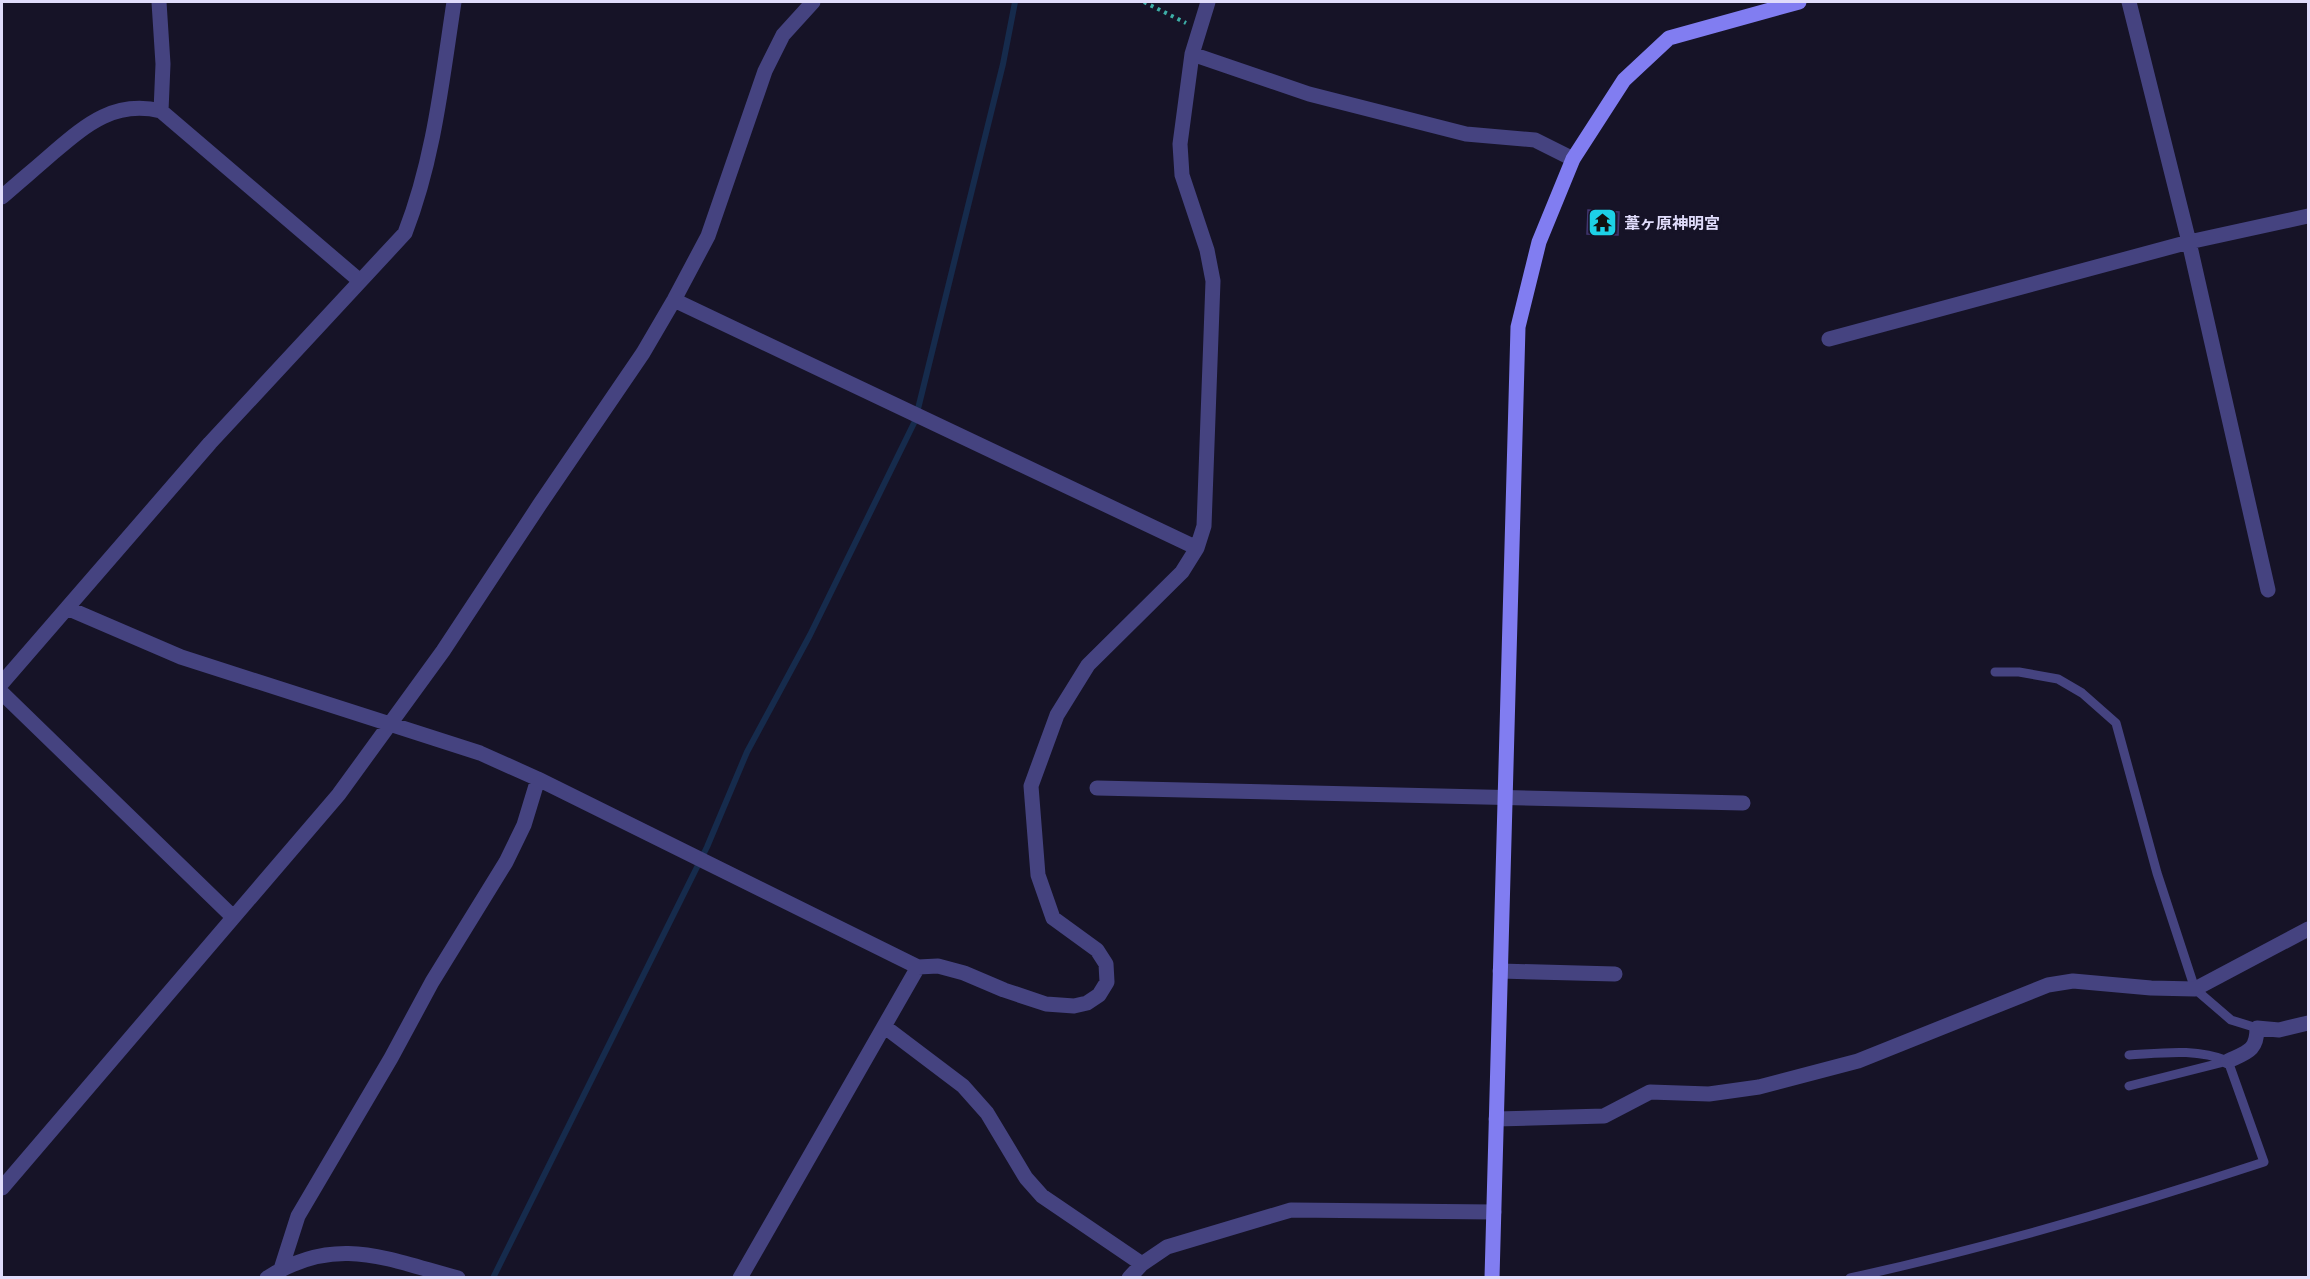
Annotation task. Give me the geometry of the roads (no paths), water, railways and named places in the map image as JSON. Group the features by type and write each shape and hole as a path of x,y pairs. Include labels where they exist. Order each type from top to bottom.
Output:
{"street":[{"path":"2,683 210,443 405,233 419,199 434,139 454,2"},
{"path":"2,1188 339,794 443,651 643,353 674,300 708,236 765,71 783,35 813,2"},
{"path":"67,608 181,657 480,753 538,779 918,967 938,966 964,973 1046,1004 1074,1006 1087,1003 1099,995 1107,982 1106,964 1097,950 1053,918 1038,875 1031,786 1057,715 1088,665 1182,572 1197,548 1203,526 1213,281 1207,250 1182,175 1179,144 1192,54 1208,2"},
{"path":"1492,1278 1518,327 1539,242 1573,159 1624,80 1669,38 1758,7 1799,2"},
{"path":"2129,2 2189,242 2268,590"},
{"path":"156,5 163,64 161,111"},
{"path":"1192,54 1320,98 1466,134 1535,140 1573,159"},
{"path":"2,197 82,128 108,113 145,107 161,111 360,281"},
{"path":"1829,339 2189,242 2308,216"},
{"path":"674,300 1197,548"},
{"path":"2,693 233,917"},
{"path":"280,1269 298,1216 391,1058 432,982 506,862 524,825 538,779"},
{"path":"1097,788 1743,803"},
{"path":"1496,1119 1604,1116 1650,1092 1709,1094 1759,1087 1858,1061 2048,985 2073,981 2195,989 2308,929"},
{"path":"740,1278 918,967"},
{"path":"1500,970 1616,974"},
{"path":"2228,1061 2250,1050 2257,1041 2257,1028 2279,1030 2308,1023"},
{"path":"885,1027 963,1086 987,1113 1026,1178 1042,1196 1142,1264"},
{"path":"1129,1278 1142,1264 1167,1247 1291,1210 1494,1212"},
{"path":"267,1278 304,1258 353,1252 385,1258 458,1278"}],"lane":[{"path":"1995,672 2019,672 2058,679 2082,693 2116,723 2157,873 2195,989 2231,1020 2257,1028"},
{"path":"1850,1278 2017,1238 2177,1191 2264,1162 2228,1061 2209,1053 2129,1054"},
{"path":"2129,1086 2228,1061"}],"waterway":[{"path":"493,1278 707,847 747,752 810,635 915,421 1003,64 1015,2"}],"place":[{"name":"葦ヶ原神明宮","path":"1603,223"}]}
